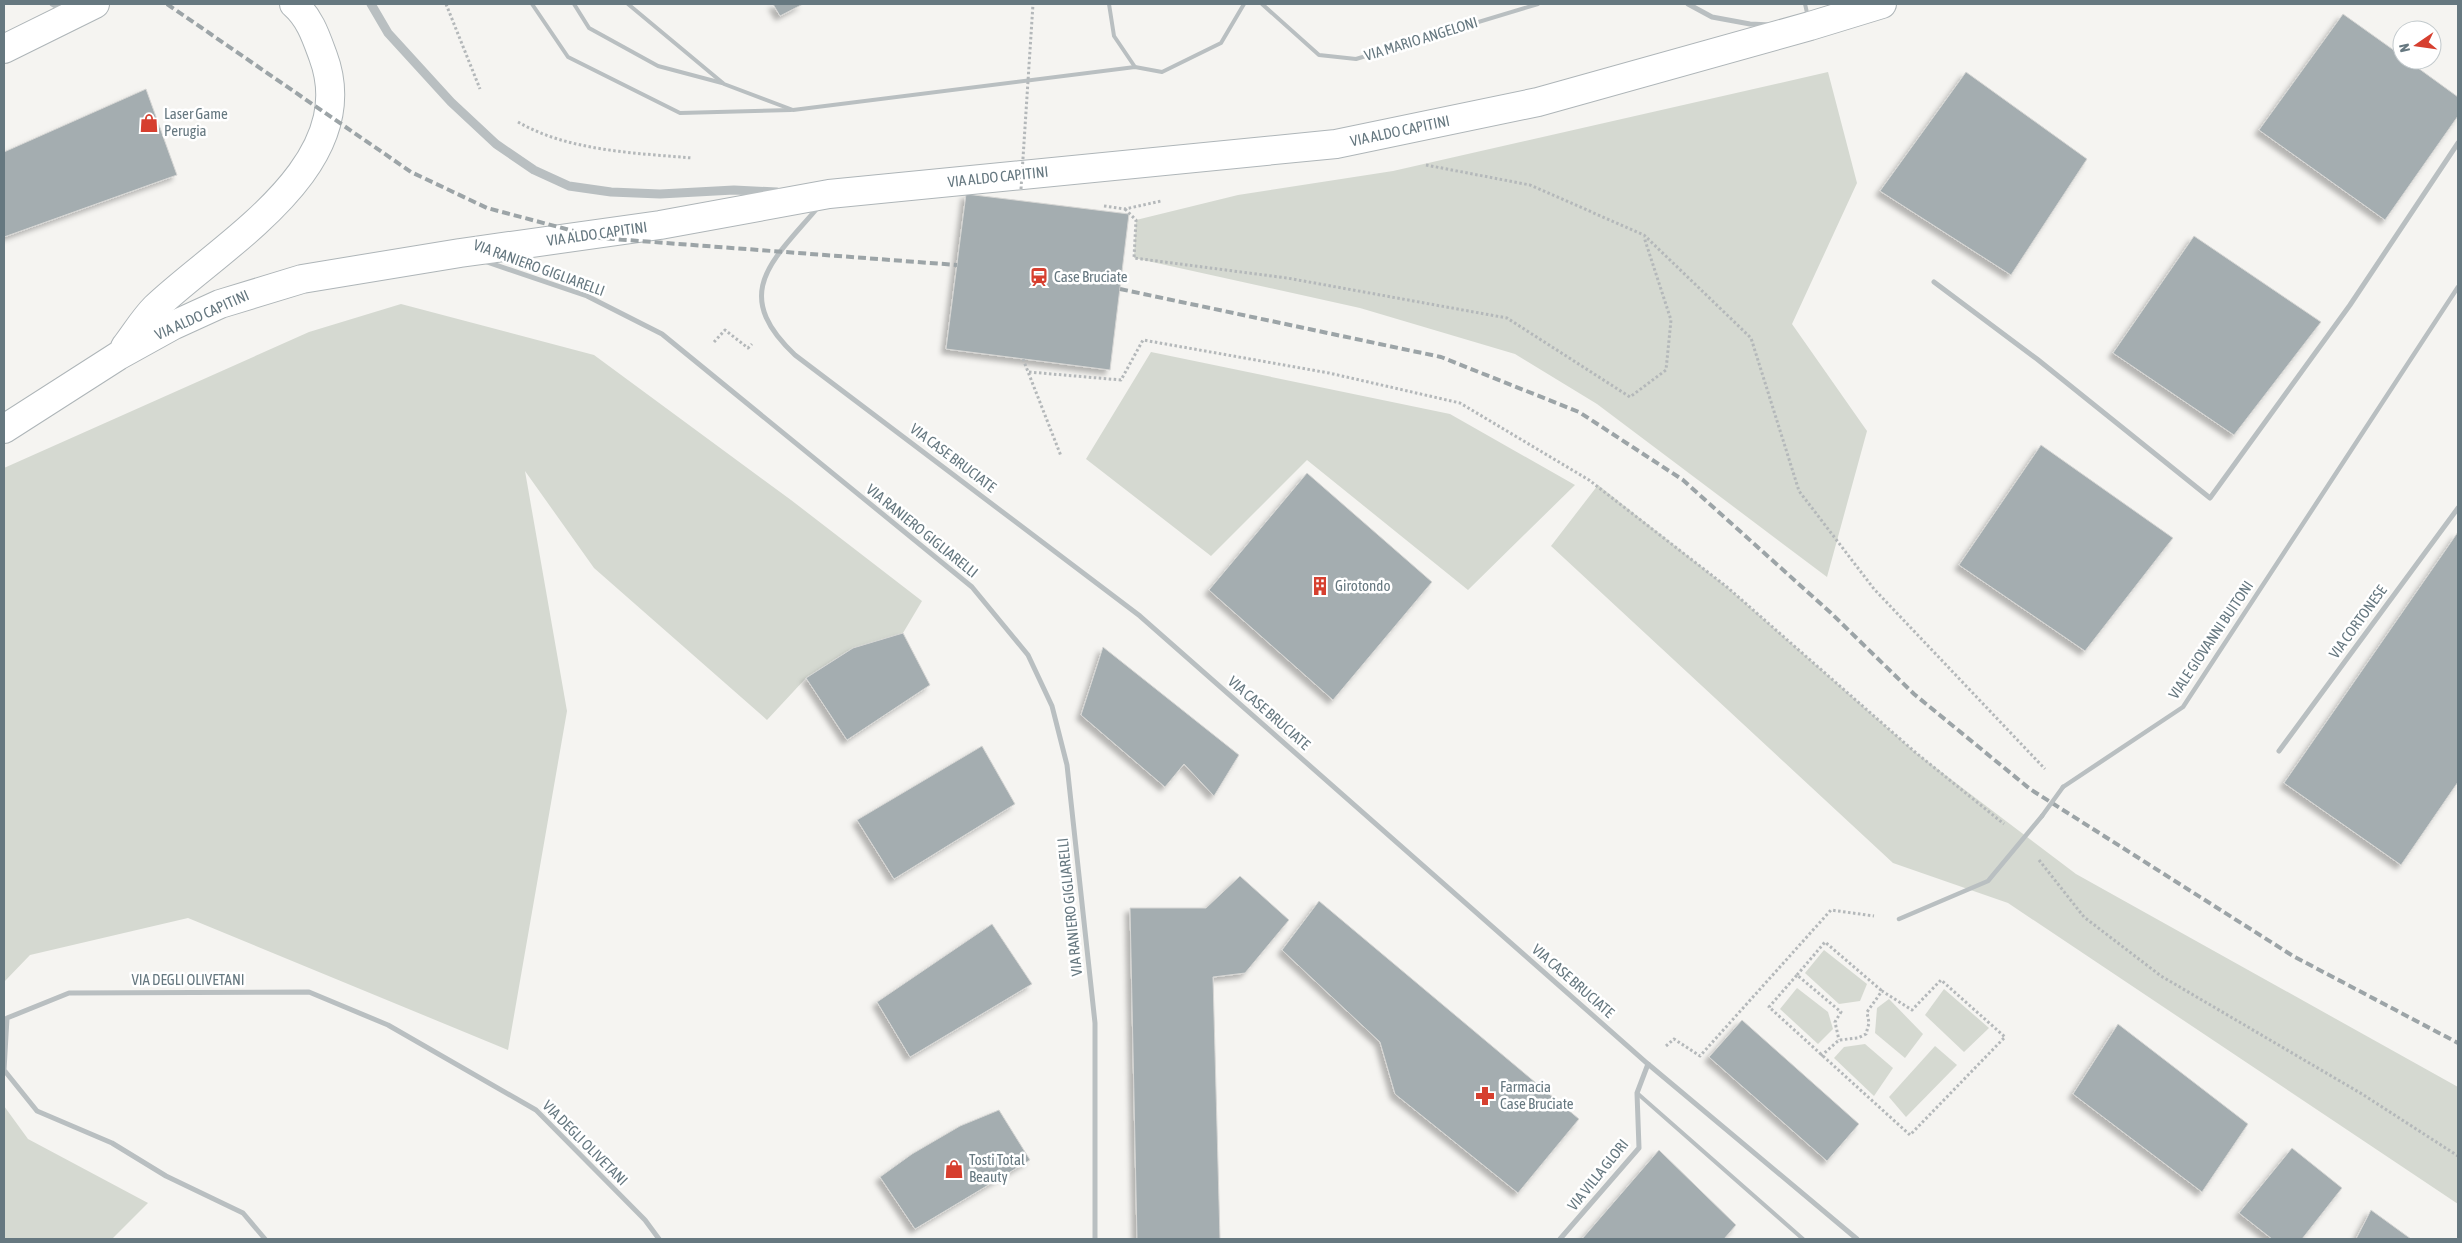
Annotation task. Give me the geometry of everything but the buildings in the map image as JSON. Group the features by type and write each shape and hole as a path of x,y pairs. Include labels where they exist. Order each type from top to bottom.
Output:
{"main road":[{"path":"118,356 154,309 269,209 292,187 311,162 326,129 330,100 327,66 315,33 303,12 294,4"},
{"name":"VIA ALDO CAPITINI","path":"4,429 118,356 174,325 220,304 260,290 311,277 460,253 660,226 829,194 1336,144 1538,102 1800,18 1882,4"},
{"path":"4,50 73,8"}],"street":[{"path":"371,4 388,33 404,51 451,102 496,144 534,170 569,186 611,192 660,194 734,190 829,194"},
{"path":"1688,4 1712,17 1750,24 1776,25"},
{"path":"1934,282 2037,359 2210,498 2350,305 2458,143"},
{"name":"VIA CASE BRUCIATE","path":"829,194 787,240 773,259 764,278 762,299 766,320 778,340 794,355 1140,616 1648,1064 1857,1239"},
{"name":"VIA RANIERO GIGLIARELLI","path":"460,253 587,296 662,334 972,587 1028,655 1052,706 1067,765 1095,1023 1095,1239"},
{"name":"VIALE GIOVANNI BUITONI","path":"1899,919 1988,881 2042,816 2063,787 2183,707 2458,287"},
{"name":"VIA CORTONESE","path":"2279,751 2458,508"},
{"name":"VIA DEGLI OLIVETANI","path":"265,1239 243,1212 166,1176 112,1142 37,1111 4,1070 7,1018 70,993 309,992 388,1025 536,1110 645,1220 660,1239"},
{"name":"VIA VILLA GLORI","path":"1560,1239 1639,1148 1637,1093 1648,1064"}],"lane":[{"path":"532,4 568,57 680,113 793,110 1135,67 1162,72 1221,43 1244,4"},
{"path":"574,4 589,28 658,66 724,84 793,110"},
{"path":"628,4 724,84"},
{"path":"1109,4 1114,36 1135,67"},
{"name":"VIA MARIO ANGELONI","path":"1262,4 1319,55 1356,59 1538,4"},
{"path":"1637,1093 1803,1239"}],"path":[{"path":"446,4 480,89 486,96"},
{"path":"1021,189 1033,4"},
{"path":"514,120 530,130 602,151 692,158"},
{"path":"1421,164 1530,185 1644,235 1751,338 1799,491 1874,588 2063,787"},
{"path":"1125,209 1136,220 1134,258 1287,278 1507,318 1630,397 1666,370 1671,320 1644,235"},
{"path":"712,345 725,330 748,348 755,341"},
{"path":"1028,372 1120,380 1143,340 1329,373 1460,402 1589,480 1727,587 1914,752 2023,839 2084,917 2161,976 2362,1094 2458,1156"},
{"path":"1023,359 1061,456"},
{"path":"1674,1039 1700,1056 1831,910 1899,919"},
{"path":"1825,942 1882,991 1912,1010 1941,980 2005,1037 1910,1135 1769,1007 1797,975 1825,942"},
{"path":"1797,975 1841,1012 1835,1022 1839,1040"},
{"path":"1821,1056 1839,1040 1858,1038 1866,1034 1870,1023 1867,1012 1882,991"}],"shaded area":[{"path":"1828,72 1857,183 1792,324 1867,431 1827,577 1597,404 1515,354 1360,308 1134,258 1136,220 1238,195 1393,171"},
{"path":"401,304 594,355 791,500 922,601 903,633 853,648 806,678 767,720 594,568 525,471 567,711 508,1050 188,918 30,955 4,982 4,468 309,332"},
{"path":"1151,352 1450,414 1575,485 1468,590 1307,460 1211,556 1086,459"},
{"path":"1598,485 1727,587 1915,752 2076,874 2458,1087 2458,1204 2008,903 1893,863 1551,546"},
{"path":"1824,950 1867,984 1860,1001 1839,1004 1805,973"},
{"path":"1797,988 1828,1012 1833,1029 1818,1044 1780,1009"},
{"path":"1944,989 1989,1028 1964,1052 1925,1015"},
{"path":"1889,999 1923,1034 1905,1058 1875,1033 1877,1008"},
{"path":"1865,1044 1893,1068 1874,1096 1834,1058 1844,1047"},
{"path":"1935,1046 1957,1065 1906,1117 1889,1097"},
{"path":"4,1106 28,1139 148,1203 112,1239 4,1239"}],"railway":[{"path":"167,4 411,172 487,208 600,238 957,265"},
{"path":"1120,289 1441,357 1579,412 1683,480 1831,613 1914,694 2030,789 2293,956 2458,1043"}],"place":[{"name":"Laser Game Perugia","path":"149,123"},
{"name":"Case Bruciate","path":"1039,277"},
{"name":"Girotondo","path":"1320,586"},
{"name":"Farmacia Case Bruciate","path":"1485,1096"},
{"name":"Tosti Total Beauty","path":"954,1169"}]}
